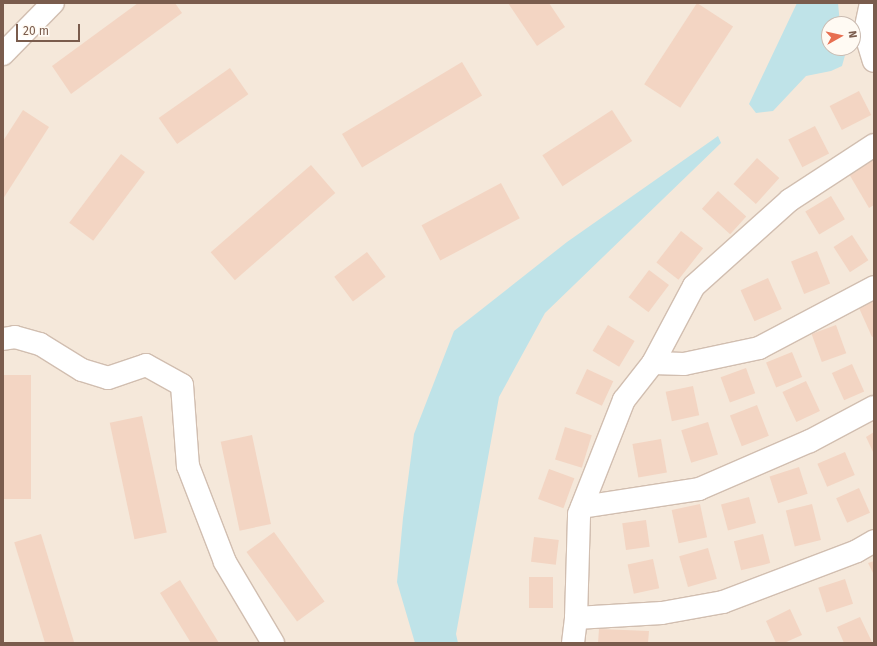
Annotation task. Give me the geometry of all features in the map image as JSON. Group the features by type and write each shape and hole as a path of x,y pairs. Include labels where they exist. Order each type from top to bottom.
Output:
{"lane":[{"path":"3,54 53,3"},
{"path":"871,3 864,32 874,61"},
{"path":"573,643 576,618 579,514 624,400 653,363 694,286 790,200 874,145"},
{"path":"653,363 684,364 759,348 874,287"},
{"path":"3,339 15,337 40,344 82,370 108,378 146,365 182,385 188,466 225,562 273,643"},
{"path":"582,507 699,489 810,441 874,407"},
{"path":"576,618 662,613 723,602 857,551 874,540"}],"shaded area":[{"path":"3,3 874,3 874,643 3,643"}],"water":[{"path":"797,3 838,3 839,16 821,16 821,56 845,56 842,66 831,71 806,76 773,111 756,113 749,104"},
{"path":"718,136 721,143 545,313 499,397 456,634 458,643 415,643 397,582 403,518 414,434 454,331 567,242"}],"building":[{"path":"138,3 175,3 182,13 71,94 52,66"},
{"path":"508,3 549,3 565,27 537,46"},
{"path":"697,3 733,26 680,108 644,84"},
{"path":"462,62 482,95 362,168 342,134"},
{"path":"230,68 248,94 177,144 159,118"},
{"path":"859,91 871,115 842,130 830,106"},
{"path":"23,110 49,127 3,199 3,141"},
{"path":"612,110 632,141 563,186 542,155"},
{"path":"815,126 829,154 802,167 788,140"},
{"path":"121,154 145,172 93,241 69,223"},
{"path":"757,158 779,178 756,204 734,184"},
{"path":"873,159 874,205 869,208 849,174"},
{"path":"311,165 335,193 235,280 211,252"},
{"path":"501,183 520,218 440,261 422,225"},
{"path":"718,191 746,216 730,234 702,209"},
{"path":"831,196 845,219 819,235 805,211"},
{"path":"681,231 703,248 678,280 656,263"},
{"path":"852,235 868,260 850,272 834,247"},
{"path":"817,251 830,283 804,294 791,261"},
{"path":"367,252 386,277 353,301 334,277"},
{"path":"649,270 669,285 649,312 629,297"},
{"path":"768,278 782,309 754,321 741,290"},
{"path":"874,301 874,336 872,337 859,308"},
{"path":"608,325 635,341 619,367 593,351"},
{"path":"836,325 846,353 822,362 812,334"},
{"path":"792,352 802,377 776,388 766,362"},
{"path":"852,364 864,391 844,400 832,373"},
{"path":"746,368 755,393 730,403 721,377"},
{"path":"587,369 613,381 602,406 576,393"},
{"path":"3,375 31,375 31,499 3,499"},
{"path":"806,381 820,411 796,422 782,392"},
{"path":"693,386 699,415 672,421 666,392"},
{"path":"757,405 769,436 742,446 730,415"},
{"path":"142,416 167,532 134,539 110,423"},
{"path":"708,422 718,455 691,463 681,430"},
{"path":"565,427 592,435 582,468 555,460"},
{"path":"874,432 874,454 866,437"},
{"path":"252,435 271,524 240,531 221,442"},
{"path":"661,439 667,472 638,478 632,444"},
{"path":"845,452 855,475 827,487 817,464"},
{"path":"799,467 808,494 778,503 770,477"},
{"path":"549,469 574,478 563,508 538,499"},
{"path":"859,488 870,513 847,523 836,498"},
{"path":"749,497 756,523 728,531 721,505"},
{"path":"700,504 707,537 679,543 672,510"},
{"path":"812,504 821,540 795,546 786,511"},
{"path":"646,520 650,547 626,550 622,523"},
{"path":"274,532 325,602 297,622 246,552"},
{"path":"41,534 74,643 45,643 14,542"},
{"path":"763,534 770,563 741,570 734,541"},
{"path":"534,537 559,540 556,565 531,562"},
{"path":"708,548 717,579 688,587 679,556"},
{"path":"653,559 659,588 634,594 628,564"},
{"path":"874,561 874,575 868,563"},
{"path":"529,577 553,577 553,608 529,608"},
{"path":"845,579 853,604 826,612 818,588"},
{"path":"180,580 219,643 191,643 160,593"},
{"path":"790,609 802,635 784,643 776,643 766,621"},
{"path":"860,617 872,642 844,643 837,627"},
{"path":"599,629 649,631 648,643 598,643"}]}
